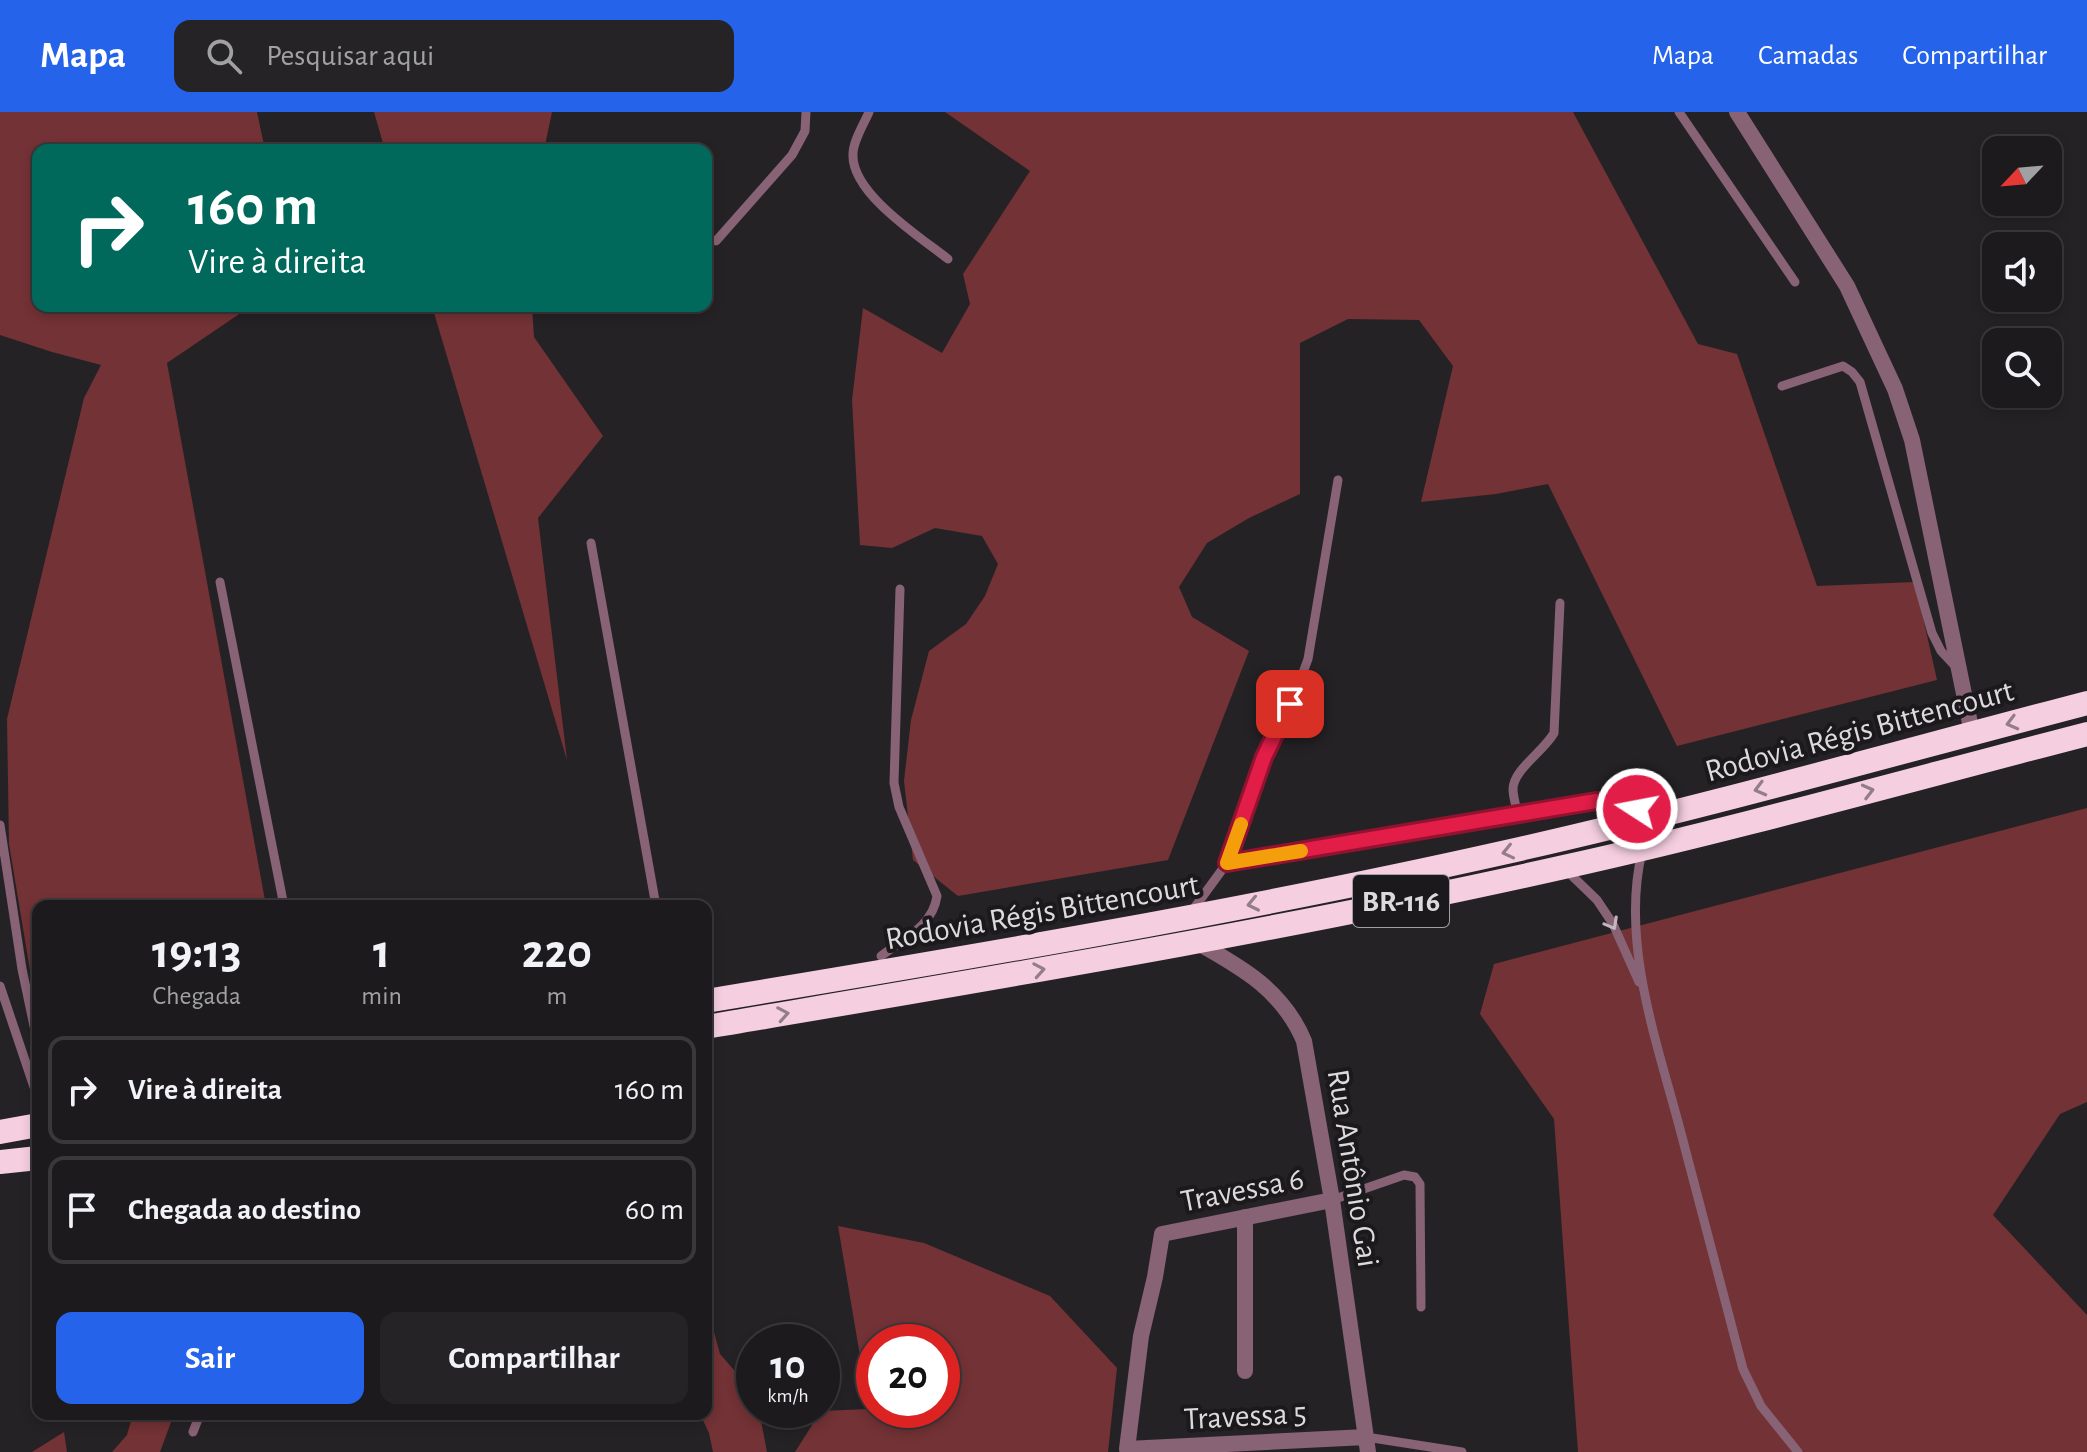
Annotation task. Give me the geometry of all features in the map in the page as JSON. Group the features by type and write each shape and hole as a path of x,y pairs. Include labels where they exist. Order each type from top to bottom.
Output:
{"highway":[{"name":"Rodovia Régis Bittencourt","path":"712,1000 1186,918 1498,854 1666,815 2087,703"},
{"name":"Rodovia Régis Bittencourt","path":"712,1026 1198,943 1563,867 2087,734"},
{"path":"0,1132 32,1126"},
{"path":"0,1162 32,1159"}],"street":[{"path":"1737,112 1847,286 1895,389 1912,440 1972,733"},
{"name":"Rua Antônio Gai","path":"1198,943 1266,986 1296,1021 1304,1041 1332,1200 1367,1444"},
{"name":"Travessa 6","path":"1127,1449 1141,1336 1162,1234 1332,1200"},
{"path":"1245,1217 1245,1371"},
{"name":"Travessa 5","path":"1127,1449 1367,1444"}],"lane":[{"path":"716,241 792,155 805,131 806,112"},
{"path":"869,112 853,153 857,172 869,194 948,259"},
{"path":"1679,112 1795,282"},
{"path":"1782,386 1843,366 1860,382 1932,633 1941,651 1959,669"},
{"path":"1186,918 1227,863 1264,757 1308,659 1338,480"},
{"path":"591,543 655,900"},
{"path":"220,582 283,900"},
{"path":"881,956 923,925 935,911 937,896 899,807 894,783 900,589"},
{"path":"1518,814 1513,788 1516,776 1548,745 1554,733 1560,603"},
{"path":"1227,863 1596,801 1666,815"},
{"path":"0,825 32,1016"},
{"path":"1643,849 1635,879 1634,906 1644,993 1743,1369 1761,1406 1798,1452"},
{"path":"1563,867 1597,900 1613,924 1644,993"},
{"path":"0,986 32,1081"},
{"path":"1332,1200 1404,1175 1415,1177 1420,1184 1421,1307"},
{"path":"193,1432 198,1420"},
{"path":"1367,1444 1462,1452"}],"shaded area":[{"path":"0,112 257,112 264,144 32,144 32,312 242,312 167,363 265,900 32,900 32,982 9,844 7,719 84,398 101,365 0,335"},
{"path":"374,112 552,112 545,144 383,144"},
{"path":"945,112 1573,112 1698,344 1737,354 1817,586 1915,582 1937,680 1677,746 1548,484 1496,494 1421,502 1453,366 1419,320 1348,319 1300,343 1300,494 1249,518 1207,543 1179,587 1192,617 1249,651 1168,860 958,896 913,860 904,781 911,720 929,651 966,624 985,596 998,564 982,536 935,528 892,548 860,545 852,400 863,308 942,353 970,304 963,274 1030,171"},
{"path":"434,312 532,312 534,337 603,436 538,518 567,760"},
{"path":"2087,808 2087,1102 2060,1114 1993,1215 2087,1315 2087,1452 1578,1452 1554,1119 1480,1014 1494,964"},
{"path":"838,1226 924,1243 1050,1296 1117,1368 1108,1452 795,1452 810,1428 840,1428 840,1410 856,1410 856,1428 960,1428 960,1324 856,1324 856,1332"},
{"path":"712,1325 720,1354 736,1372 736,1428 762,1428 767,1452 713,1452 703,1420 712,1420"},
{"path":"131,1420 172,1420 160,1452 112,1452 127,1435"},
{"path":"64,1432 67,1452 32,1452"}],"slow traffic":[{"path":"1241,824 1227,863 1301,851"}],"route":[{"path":"1290,704 1264,757 1227,863 1596,801 1637,809"}]}
